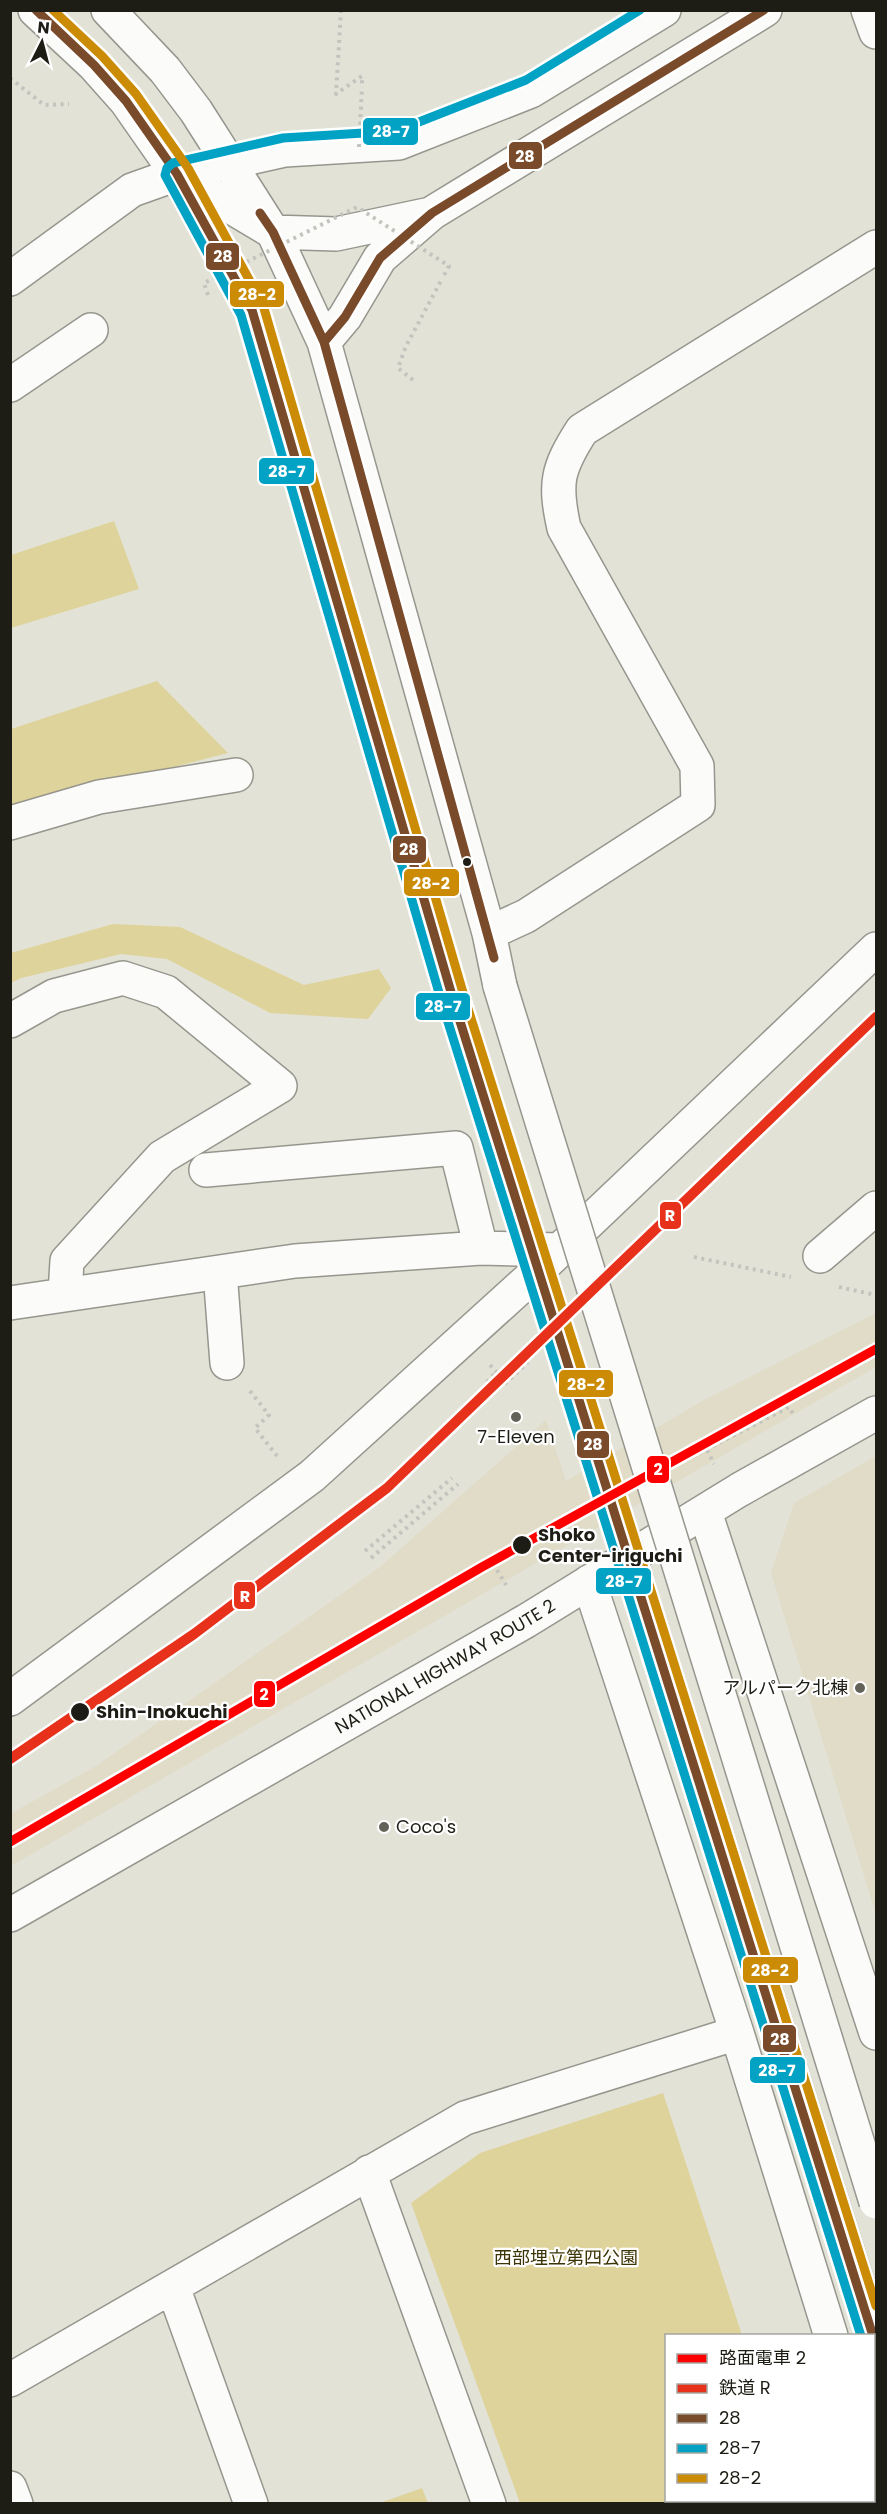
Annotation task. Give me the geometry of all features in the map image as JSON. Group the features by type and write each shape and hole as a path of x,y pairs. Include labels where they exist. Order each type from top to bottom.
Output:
{"main road":[{"path":"35,10 94,66 126,101 177,174 252,310 453,999 873,2334"},
{"path":"108,10 165,70 196,111 273,232 324,342 489,933 500,986 876,2202"},
{"path":"10,279 132,190 177,174 285,150 399,142 531,91 664,10"},
{"path":"324,342 345,318 380,258 432,213 765,10"},
{"path":"868,10 876,32"},
{"path":"177,174 273,232 336,234 432,213"},
{"path":"489,933 526,916 698,805 697,766 564,528 557,495 564,457 582,430 876,247"},
{"path":"10,385 91,330"},
{"path":"10,823 99,797 237,775"},
{"path":"10,1699 312,1476 560,1250 876,949"},
{"path":"10,1021 54,996 123,978 166,992 280,1086 162,1156 67,1261 65,1294"},
{"path":"207,1170 456,1148 481,1248"},
{"path":"820,1256 876,1208"},
{"path":"10,1303 295,1261 481,1248 560,1250"},
{"path":"220,1272 227,1363"},
{"name":"NATIONAL HIGHWAY ROUTE 2","path":"10,1915 590,1582 739,1490 876,1413"},
{"path":"705,1512 869,1984 876,2033"},
{"path":"590,1582 737,2033 830,2334"},
{"path":"10,2380 465,2118 737,2033"},
{"path":"369,2172 489,2504"},
{"path":"173,2287 251,2504"},
{"path":"10,2488 16,2504"}],"path":[{"path":"341,10 336,94 362,76 359,147"},
{"path":"10,78 44,105 69,104"},
{"path":"208,295 204,283 357,207 449,266 406,346 398,368 413,380"},
{"path":"694,1257 797,1279"},
{"path":"831,1286 876,1295"},
{"path":"486,1361 506,1383 533,1358"},
{"path":"227,1363 269,1415 255,1428 278,1458"},
{"path":"486,1382 496,1372"},
{"path":"681,1463 789,1407 796,1419"},
{"path":"706,1450 714,1465"},
{"path":"365,1551 452,1478"},
{"path":"371,1558 458,1484"},
{"path":"497,1570 506,1585"}],"shaded area":[{"path":"876,1313 876,1367 11,1866 10,1814 96,1766 380,1567 546,1420 566,1481 704,1400"},
{"path":"876,1456 876,1915 771,1573 794,1503"}],"green space":[{"path":"114,521 139,589 11,628 11,555"},
{"path":"157,681 228,753 11,809 11,729"},
{"path":"113,924 180,927 304,985 379,969 391,988 368,1019 270,1013 167,959 121,954 21,978 11,983 11,953"},
{"name":"西部埋立第四公園","path":"663,2093 742,2334 665,2334 665,2502 797,2503 520,2503 411,2203 480,2153"},
{"path":"422,2488 428,2503 380,2503"}],"tram line":[{"name":"2","path":"10,1842 482,1567 876,1349"}],"rail line":[{"name":"R","path":"10,1759 194,1634 387,1488 876,1017"}],"transit line":[{"name":"28","path":"36,10 94,65 126,101 177,174 252,310 453,999 872,2334"},
{"name":"28-2","path":"53,10 102,56 136,94 188,168 263,305 464,996 876,2306"},
{"name":"28-7","path":"640,10 526,80 396,131 283,138 173,163 167,168 165,175 241,315 442,1003 860,2334"},
{"name":"28","path":"324,342 345,317 380,258 432,213 764,10"},
{"name":"28","path":"260,213 273,232 324,342 494,958"}],"place":[{"name":"7-Eleven","path":"516,1417"},
{"name":"Shoko Center-iriguchi","path":"522,1545"},
{"name":"アルパーク北棟","path":"860,1688"},
{"name":"Shin-Inokuchi","path":"80,1712"},
{"name":"Coco's","path":"384,1827"}]}
